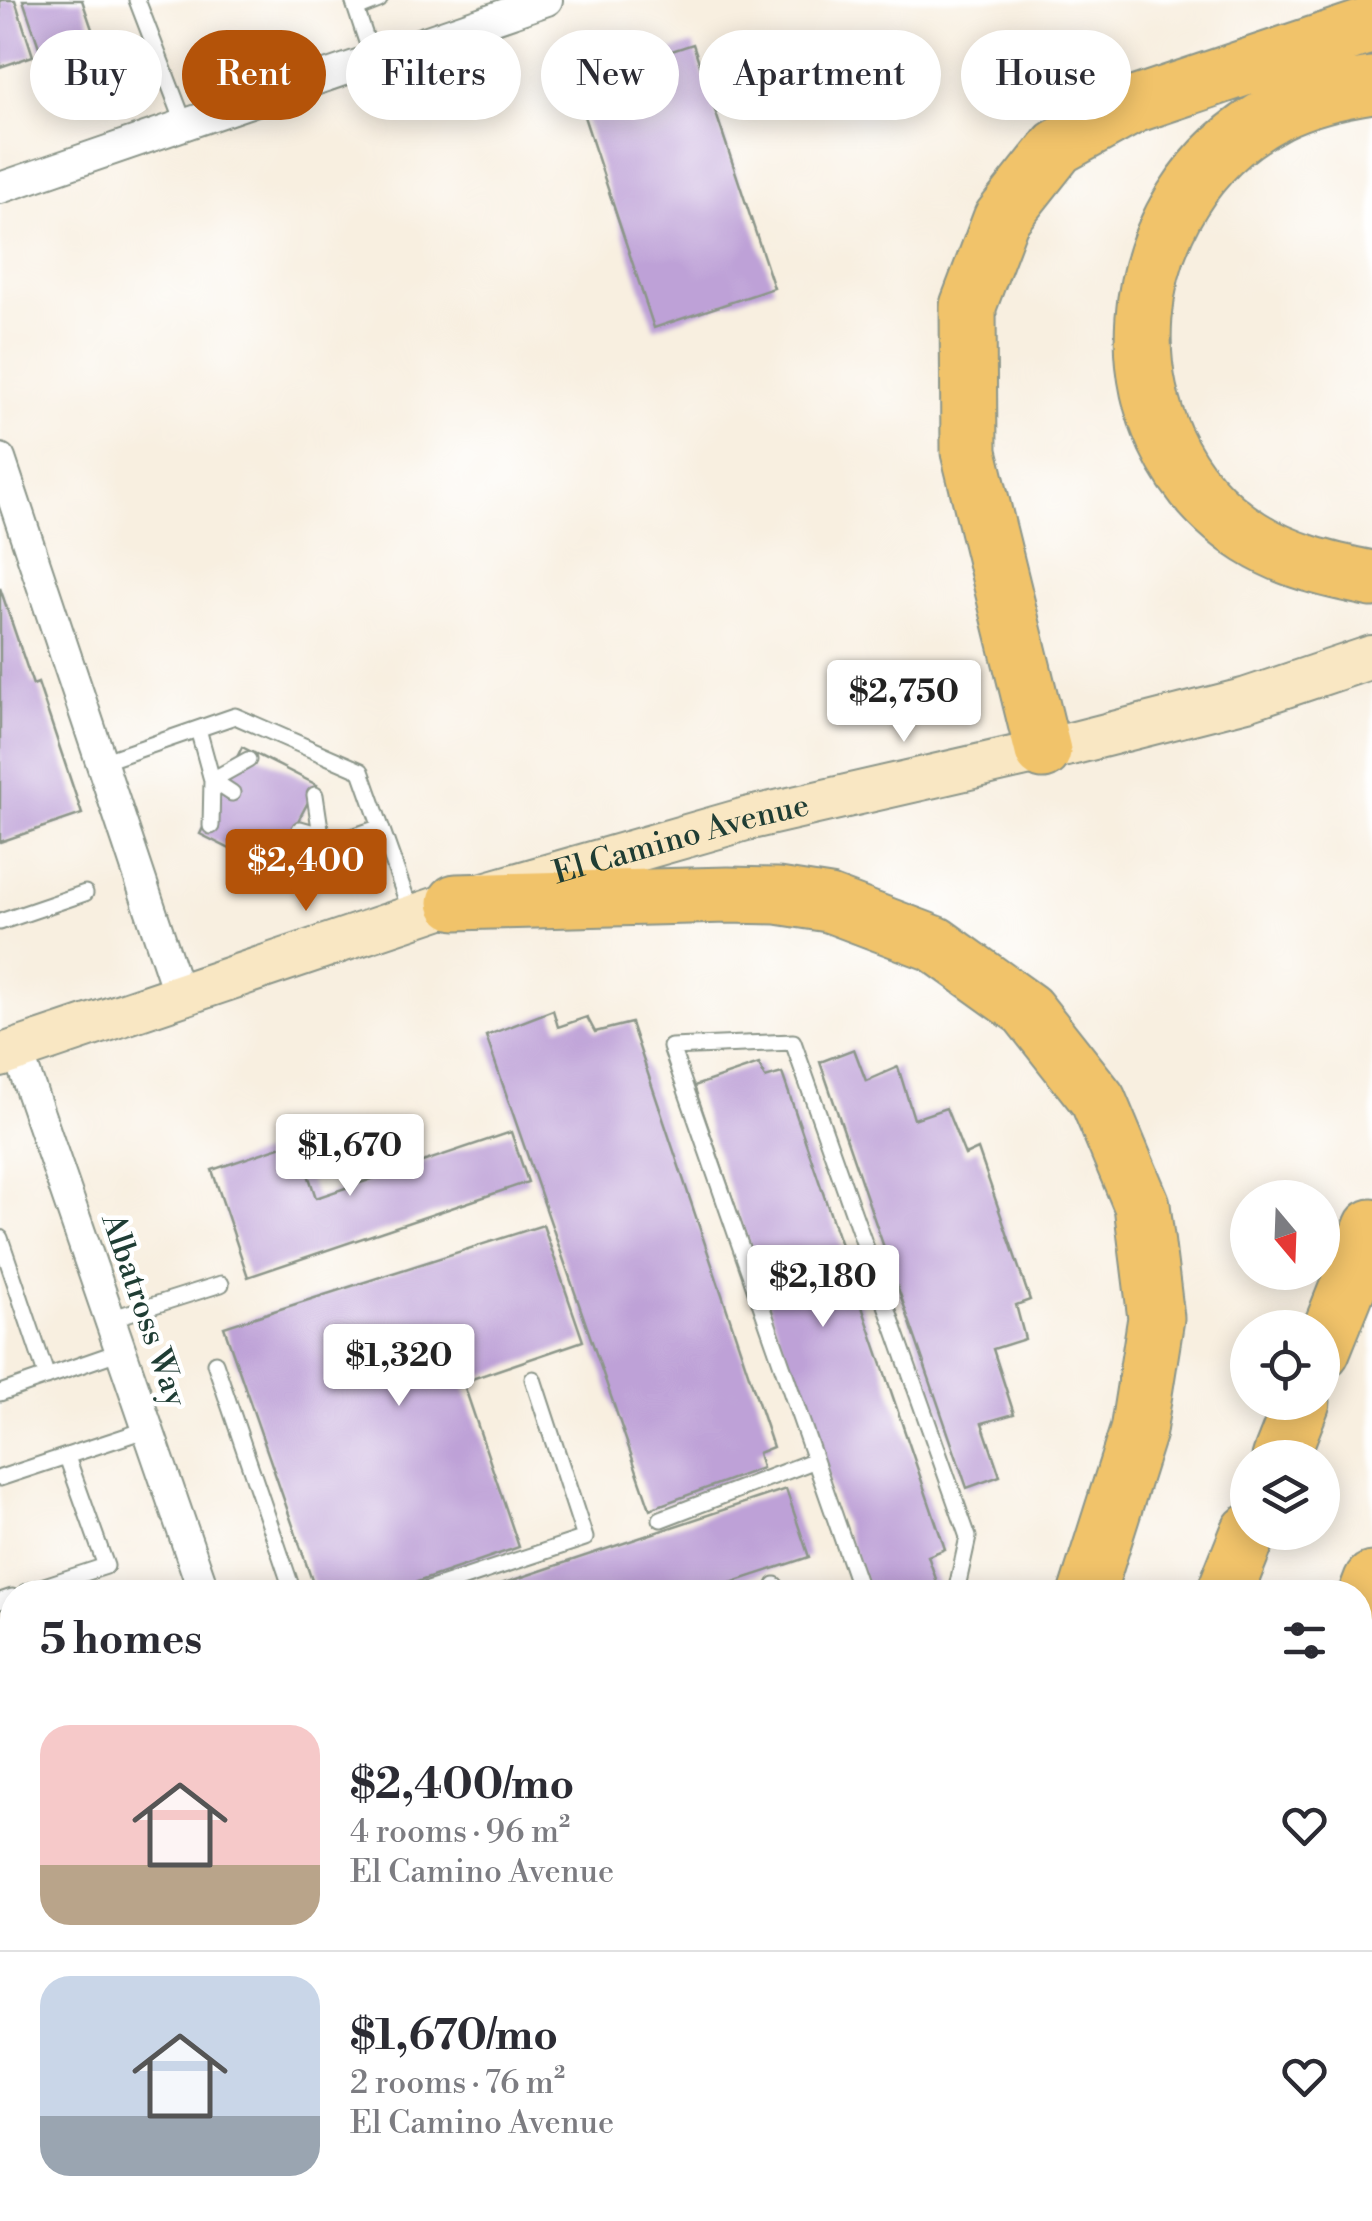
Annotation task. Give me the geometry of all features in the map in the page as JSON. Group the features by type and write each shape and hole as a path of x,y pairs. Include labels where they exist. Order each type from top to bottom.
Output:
{"highway":[{"path":"1042,751 970,452 968,306 1001,219 1058,147 1134,105 1372,26"},
{"path":"1372,85 1328,92 1277,112 1218,156 1183,197 1158,244 1144,298 1142,353 1152,406 1166,440 1184,471 1219,512 1248,536 1280,553 1314,567 1372,580"},
{"path":"434,909 728,895 778,896 829,904 935,944 1028,1010 1098,1100 1142,1205 1156,1318 1138,1430 1092,1580"},
{"path":"1338,1310 1372,1227"},
{"path":"1230,1580 1242,1550"}],"main road":[{"name":"El Camino Avenue","path":"9,1053 434,909 746,819 1247,700 1372,657"}],"street":[{"path":"460,30 547,0"},
{"path":"0,188 346,69"},
{"path":"0,460 179,995"},
{"name":"Albatross Way","path":"9,1053 110,1319 200,1580"}],"lane":[{"path":"137,0 184,124"},
{"path":"362,30 354,4 378,0"},
{"path":"102,762 235,716 362,770 381,827 434,909"},
{"path":"198,729 212,780 211,826"},
{"path":"212,780 248,760"},
{"path":"212,780 232,792"},
{"path":"315,795 321,834"},
{"path":"300,828 337,842 381,827"},
{"path":"279,860 321,834"},
{"path":"0,922 85,893"},
{"path":"857,1580 672,1047 792,1042 968,1536 959,1580"},
{"path":"0,1238 47,1376"},
{"path":"110,1319 222,1284"},
{"path":"0,1393 121,1351"},
{"path":"215,1363 289,1580"},
{"path":"458,1580 585,1538 533,1380"},
{"path":"0,1478 148,1429"},
{"path":"63,1580 106,1566 66,1457"},
{"path":"661,1519 814,1461"}],"building":[{"path":"0,0 15,0 30,57 0,67"},
{"path":"23,0 82,0 92,30 33,30"},
{"path":"693,44 699,62 699,120 718,120 774,288 654,328 585,120 679,120 679,49"},
{"path":"0,588 33,685 38,683 82,814 0,842"},
{"path":"242,747 317,785 272,870 200,834"},
{"path":"553,1010 558,1027 587,1017 595,1032 631,1023 773,1447 758,1453 762,1468 650,1509 486,1036"},
{"path":"854,1049 866,1081 898,1067 914,1119 946,1108 965,1155 978,1149 1030,1300 1016,1305 1025,1339 993,1349 1014,1414 982,1423 1000,1476 967,1488 820,1062"},
{"path":"759,1064 765,1078 782,1073 945,1549 928,1556 936,1580 863,1580 694,1086"},
{"path":"511,1132 528,1182 248,1277 212,1170 297,1141 316,1198"},
{"path":"543,1225 583,1341 463,1382 519,1547 423,1580 312,1580 224,1327"},
{"path":"786,1489 809,1557 739,1580 513,1580"}]}
